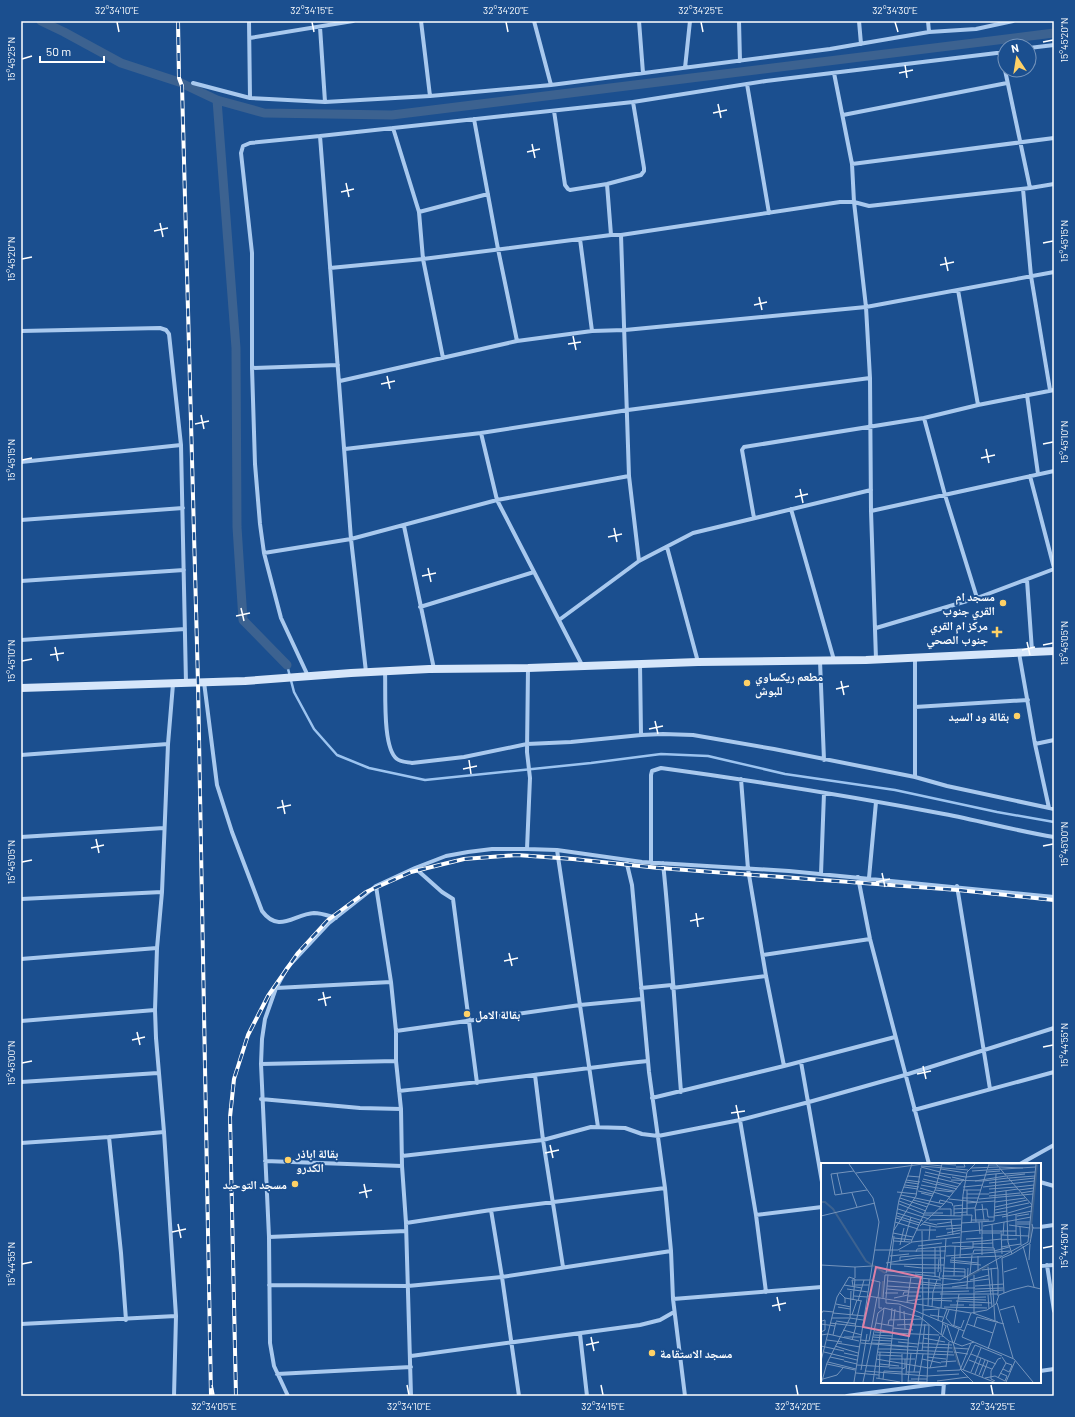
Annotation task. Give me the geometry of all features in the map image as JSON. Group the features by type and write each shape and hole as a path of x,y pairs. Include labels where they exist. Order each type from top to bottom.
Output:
{"street":[{"path":"249,21 250,98"},
{"path":"250,38 320,27 327,23 353,21"},
{"path":"421,21 430,96"},
{"path":"534,21 551,85"},
{"path":"639,21 643,73"},
{"path":"685,68 690,21"},
{"path":"739,21 740,61"},
{"path":"859,21 861,44"},
{"path":"928,21 929,32"},
{"path":"193,83 250,98 325,102 430,96 551,85 740,61 830,49 929,32 976,29 1013,21"},
{"path":"320,27 325,102"},
{"path":"1037,47 1054,45"},
{"path":"308,676 281,618 264,553 260,524 255,464 252,368 252,253 241,153 243,146 250,143 633,102 747,84 997,53"},
{"path":"834,73 852,164 854,202 866,307 870,378 869,427 876,659"},
{"path":"1006,78 1030,188"},
{"path":"843,115 1007,83"},
{"path":"747,84 769,213"},
{"path":"554,111 566,187 570,190 607,184 641,175 644,171 633,102"},
{"path":"474,119 517,341"},
{"path":"393,128 419,212 423,259 443,358"},
{"path":"320,136 351,540 366,672"},
{"path":"852,164 1054,138"},
{"path":"607,184 611,235"},
{"path":"330,268 423,259 498,248 621,235 840,202 854,202 869,206 1023,189 1054,184"},
{"path":"754,518 742,447 924,418 1052,390 1031,276 1023,189"},
{"path":"419,212 488,194"},
{"path":"621,235 629,476 639,561"},
{"path":"580,240 592,331"},
{"path":"340,381 517,341 592,331 625,330 866,307 1054,272"},
{"path":"958,290 978,405"},
{"path":"21,331 160,328 166,330 169,334 182,445 186,683"},
{"path":"252,368 338,365"},
{"path":"345,449 481,433 628,410 870,378"},
{"path":"1027,395 1038,474"},
{"path":"924,418 977,598"},
{"path":"481,433 497,500 582,666"},
{"path":"21,462 182,445"},
{"path":"871,511 1054,471"},
{"path":"264,553 351,540 497,500 629,476"},
{"path":"876,628 977,598 1027,580 1054,568 1030,476"},
{"path":"559,620 639,561 693,533 871,490"},
{"path":"21,520 183,508"},
{"path":"792,509 834,660"},
{"path":"404,526 434,669"},
{"path":"667,547 698,662"},
{"path":"21,581 184,570"},
{"path":"420,607 534,572"},
{"path":"1027,580 1032,651"},
{"path":"21,640 185,629"},
{"path":"21,688 245,681 366,672 434,669 876,659 1054,651"},
{"path":"1019,652 1035,744 1049,808"},
{"path":"915,657 915,777"},
{"path":"820,660 824,760"},
{"path":"640,664 641,735"},
{"path":"527,849 530,778 527,752 528,668"},
{"path":"385,671 386,729 391,749 397,759 404,762 412,763 464,756 527,744 572,742 641,735 693,735 774,749 915,777 947,786 1054,809"},
{"path":"204,682 217,785 232,832 262,911 274,922 286,921 313,913 324,914 336,918"},
{"path":"173,684 168,744 162,892 157,948 155,1010 158,1073 164,1132 176,1316 174,1396"},
{"path":"915,707 1028,700"},
{"path":"1035,744 1054,740"},
{"path":"21,756 168,744"},
{"path":"651,863 652,771 661,768 741,779 945,814 1054,837"},
{"path":"741,779 748,869 766,976 784,1066"},
{"path":"821,874 824,793"},
{"path":"869,878 876,802"},
{"path":"21,837 164,828"},
{"path":"288,1396 272,1360 270,1343 269,1236 261,1099 262,1040 265,1019 276,988 287,968 329,923 376,886 446,856 492,849 527,849 557,850 651,863 858,877 1054,897"},
{"path":"557,850 598,1127"},
{"path":"626,860 632,885 648,1061 671,1251 674,1312 685,1396"},
{"path":"663,863 681,1092"},
{"path":"415,868 439,890 453,899 477,1083"},
{"path":"858,877 870,940 929,1163"},
{"path":"376,886 391,982 396,1031 396,1062 401,1109 402,1166 406,1224 411,1396"},
{"path":"957,886 990,1089"},
{"path":"21,899 162,892"},
{"path":"763,956 870,940"},
{"path":"21,959 157,948"},
{"path":"641,988 766,976"},
{"path":"276,988 391,982"},
{"path":"396,1031 580,1005 642,999"},
{"path":"21,1021 155,1010"},
{"path":"402,1156 543,1140 591,1127 625,1128 642,1134 658,1136 740,1120 906,1074 1054,1028"},
{"path":"652,1098 801,1062 895,1037"},
{"path":"399,1091 477,1083 589,1067 648,1061"},
{"path":"261,1064 396,1062"},
{"path":"801,1062 821,1176"},
{"path":"914,1110 1054,1072"},
{"path":"21,1082 158,1073"},
{"path":"535,1075 552,1202 563,1267"},
{"path":"261,1099 360,1108 401,1109"},
{"path":"740,1120 756,1216 766,1292"},
{"path":"21,1143 164,1132"},
{"path":"109,1137 121,1253 126,1320"},
{"path":"1022,1163 1054,1145"},
{"path":"265,1161 402,1166"},
{"path":"1041,1182 1054,1186"},
{"path":"406,1224 491,1210 664,1188"},
{"path":"756,1216 821,1207"},
{"path":"491,1210 519,1396"},
{"path":"1041,1227 1054,1225"},
{"path":"269,1236 406,1231"},
{"path":"269,1285 408,1286 502,1277 671,1251"},
{"path":"1048,1265 1054,1311"},
{"path":"1041,1266 1054,1265"},
{"path":"673,1299 821,1287"},
{"path":"411,1356 640,1325 660,1320 674,1312"},
{"path":"21,1324 126,1320 176,1316"},
{"path":"580,1334 588,1396"},
{"path":"277,1374 411,1367"},
{"path":"1041,1371 1054,1370"},
{"path":"847,1396 937,1383"},
{"path":"943,1396 944,1383"}],"waterway":[{"path":"41,21 121,63 179,82 217,100 264,113 392,115 1054,33"},
{"path":"217,100 236,348 237,527 243,620 287,665"},
{"path":"287,665 294,692 314,729 337,755 369,768 425,780 591,763 661,754 708,756 785,774 895,790 997,812 1054,822"}],"railway":[{"path":"178,21 179,78 182,86 198,683 211,1396"},
{"path":"236,1396 230,1117 234,1079 248,1035 268,996 298,953 328,920 366,892 411,872 464,859 517,855 659,868 958,890 1054,900"}],"place":[{"name":"مسجد ام القري جنوب","path":"1003,603"},
{"name":"مركز ام القري جنوب الصحي","path":"997,632"},
{"name":"مطعم ريكساوي للبوش","path":"747,683"},
{"name":"بقالة ود السيد","path":"1017,716"},
{"name":"بقالة الامل","path":"467,1014"},
{"name":"بقالة اباذر الكدرو","path":"288,1160"},
{"name":"مسجد التوحيد","path":"295,1184"},
{"name":"مسجد الاستقامة","path":"652,1353"}]}
